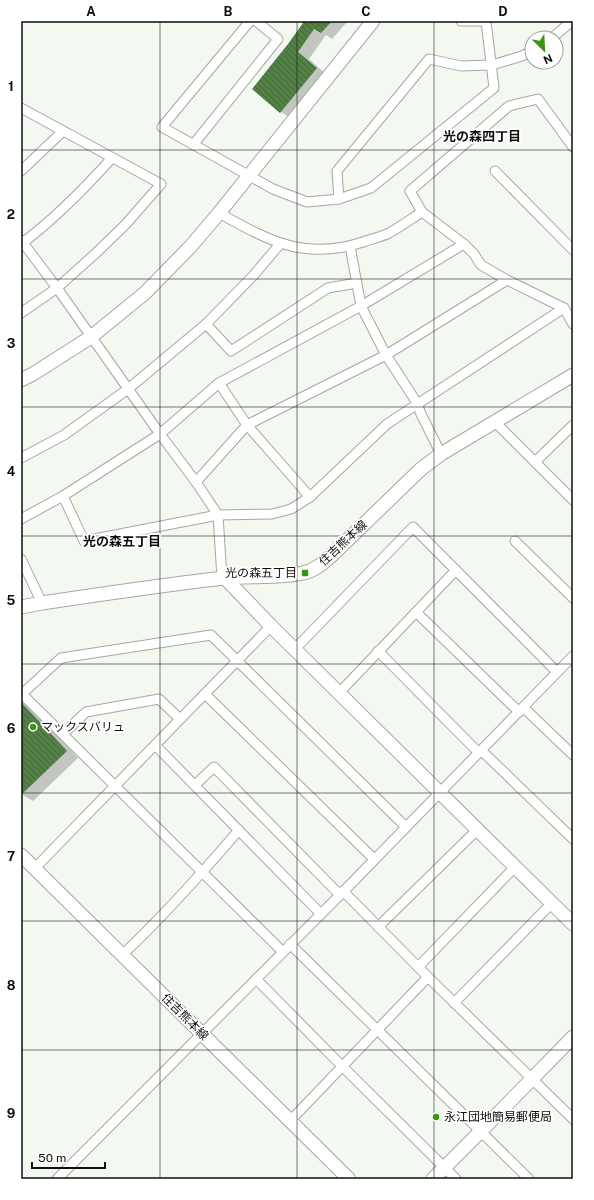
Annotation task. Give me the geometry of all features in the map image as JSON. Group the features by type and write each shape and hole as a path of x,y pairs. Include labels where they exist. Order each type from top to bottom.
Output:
{"street":[{"path":"250,21 162,128 273,189 307,202 338,199 371,188 494,88 486,21 462,21"},
{"path":"193,145 278,39 256,21"},
{"path":"21,380 91,336 145,293 191,246 219,213 373,21"},
{"path":"561,30 572,21"},
{"path":"338,199 337,171 429,59 461,66 492,65 524,55"},
{"path":"573,146 538,99 509,106 410,191 422,212 464,244 474,254 481,265 506,280 564,308 573,324"},
{"path":"21,108 161,184 120,230 95,254 57,288 21,313"},
{"path":"21,171 63,131"},
{"path":"112,158 83,190 50,220 22,242 57,288 218,515 224,578 573,924"},
{"path":"494,171 573,250"},
{"path":"219,213 280,244 327,250 350,246 387,234 422,212"},
{"path":"21,458 64,434 128,389 206,324 253,276 280,244"},
{"path":"21,519 63,496 160,434 218,383 361,306 464,244"},
{"path":"350,246 361,306 386,355 417,403 441,454"},
{"path":"196,482 246,426 386,355 506,280"},
{"path":"206,324 230,351 328,288 356,283"},
{"path":"63,496 84,541 218,515 272,514 291,509 310,496 387,424 564,308"},
{"name":"住吉熊本線","path":"21,607 187,582 224,578 284,576 305,573 319,566 331,556 421,469 441,454 573,374"},
{"path":"218,383 246,426 310,496"},
{"path":"495,422 573,500"},
{"path":"535,462 573,425"},
{"path":"295,648 413,527 557,672"},
{"path":"515,541 573,598"},
{"path":"21,559 42,603"},
{"path":"339,693 456,570"},
{"path":"416,612 521,710 573,755"},
{"path":"26,862 115,787 271,626"},
{"path":"283,952 22,694 61,658 211,635 406,827"},
{"path":"378,651 573,840"},
{"path":"58,1179 201,1033 321,914 557,672 571,661"},
{"path":"205,694 374,859"},
{"path":"62,734 86,712 159,699 180,720"},
{"path":"155,745 321,914"},
{"path":"195,785 214,767 573,1119"},
{"path":"378,927 478,829"},
{"path":"122,955 142,936 202,872 239,830"},
{"name":"住吉熊本線","path":"26,862 349,1179"},
{"path":"418,967 516,867"},
{"path":"454,1003 552,903"},
{"path":"290,944 529,1179"},
{"path":"290,1121 428,977"},
{"path":"256,979 456,1179"},
{"path":"433,1179 573,1037"}],"building":[{"path":"300,21 332,21 321,33 314,29 298,52 317,68 280,113 252,89 303,23"},
{"name":"マックスバリュ","path":"21,702 67,751 21,795"}],"place":[{"name":"光の森五丁目","path":"305,573"},
{"name":"マックスバリュ","path":"33,727"},
{"name":"永江団地簡易郵便局","path":"436,1117"}],"district":[{"name":"光の森四丁目","path":"482,136"},
{"name":"光の森五丁目","path":"122,541"}]}
